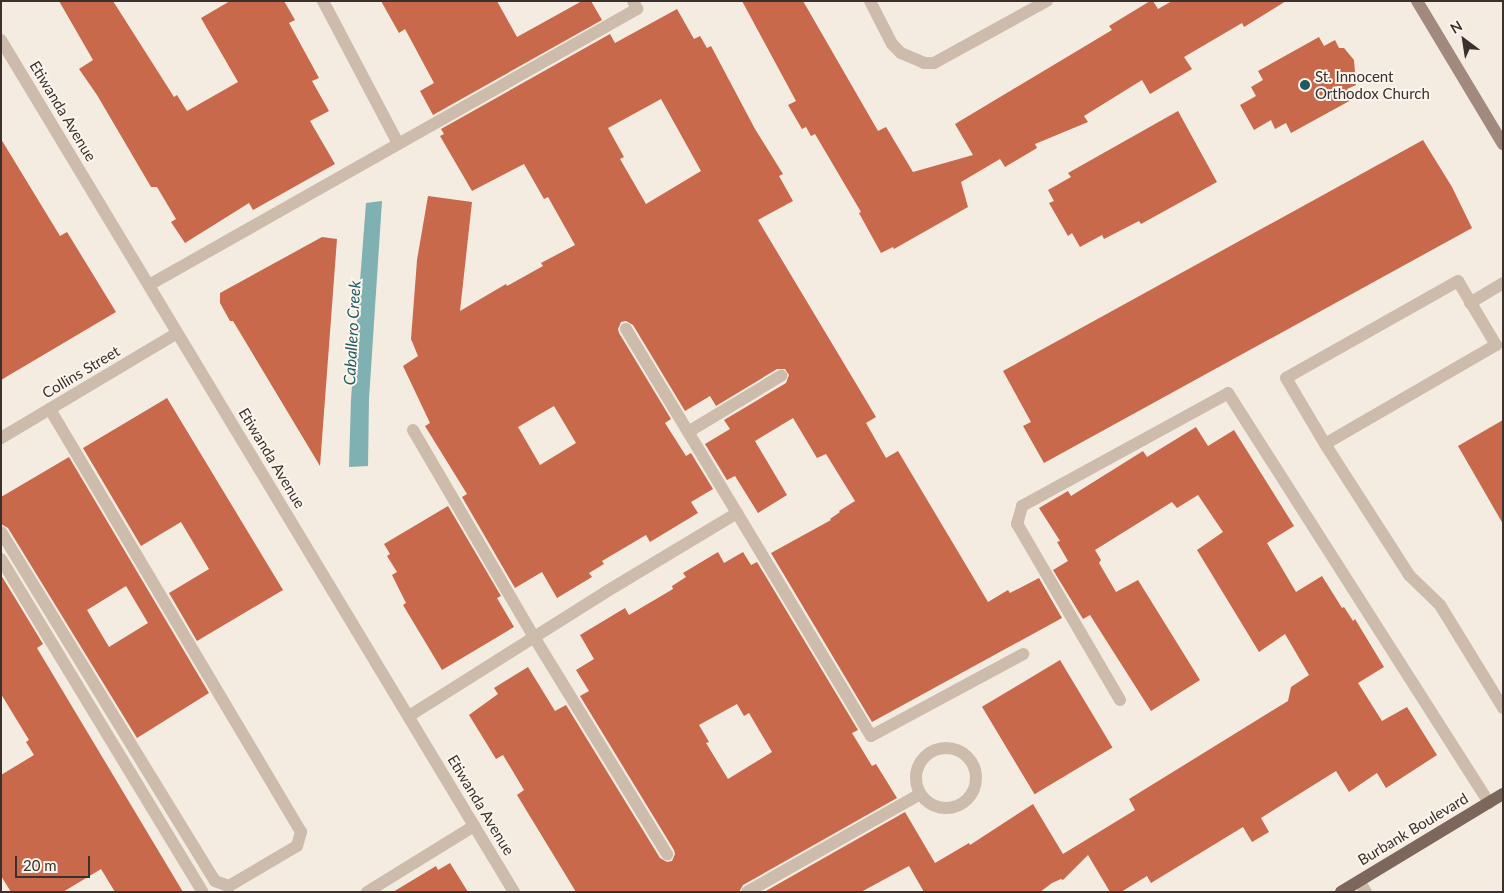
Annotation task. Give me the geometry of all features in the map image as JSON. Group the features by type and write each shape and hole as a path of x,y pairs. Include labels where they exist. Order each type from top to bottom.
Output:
{"main road":[{"path":"1417,1 1503,144"},
{"name":"Burbank Boulevard","path":"1341,892 1362,886 1503,794"}],"street":[{"path":"324,1 398,143"},
{"path":"149,285 637,9 633,1"},
{"path":"870,1 892,44 911,59 924,63 934,63 1047,1"},
{"name":"Etiwanda Avenue","path":"1,40 514,892"},
{"path":"1325,444 1496,345 1458,281 1286,378 1325,444 1409,575 1440,605 1503,708"},
{"path":"1470,303 1503,283"},
{"path":"626,329 871,736 1023,654"},
{"name":"Collins Street","path":"1,438 177,333"},
{"path":"688,432 781,376"},
{"path":"1120,700 1017,524 1022,506 1228,394 1488,803"},
{"path":"1,532 215,881 229,886 297,846 301,832 50,409"},
{"path":"413,430 534,637 667,854"},
{"path":"409,716 737,513"},
{"path":"1,559 203,892"},
{"path":"940,749 955,749 972,761 976,770 975,789 963,804 954,808 935,807 920,794 916,784 916,774 926,756 940,749"},
{"path":"747,892 920,794"},
{"path":"367,892 474,826"}],"water":[{"path":"382,201 369,399 368,466 349,467 351,399 366,203"}],"building":[{"path":"59,1 113,1 174,97 177,95 187,111 238,82 201,18 230,1 284,1 295,20 289,23 319,78 312,81 329,111 310,121 335,164 253,210 249,203 185,243 171,222 176,219 157,187 151,187 97,95 79,69 93,60"},
{"path":"381,1 497,1 517,37 582,1 591,1 602,20 433,115 420,91 434,83 405,29 399,33"},
{"path":"742,1 803,1 878,131 886,127 913,172 973,155 955,124 1112,30 1109,26 1150,1 1153,1 1158,9 1172,1 1286,1 1244,27 1242,23 1184,57 1192,69 1150,94 1142,80 1084,116 1088,122 1035,144 1037,148 1005,167 1000,159 961,182 968,207 894,249 893,247 881,253 859,213 861,212 815,134 811,136 806,127 802,129 788,105 796,101"},
{"path":"677,9 694,39 700,36 707,48 711,46 755,129 783,174 779,176 793,201 758,220 876,417 866,423 886,458 898,451 988,602 1008,590 1010,593 1039,578 1062,618 872,722 771,553 831,520 839,511 855,501 826,454 817,458 793,418 755,441 787,495 758,513 735,476 727,480 705,444 730,429 724,420 786,383 789,375 785,369 777,369 716,406 710,396 685,411 633,325 626,321 621,322 618,329 619,333 671,419 665,423 686,456 691,453 713,489 691,502 698,513 650,542 646,535 602,561 604,564 589,573 592,577 557,598 542,572 515,588 462,497 467,494 425,426 430,423 403,366 418,356 411,339 417,260 428,196 472,202 460,311 506,284 507,286 543,266 541,263 575,245 548,197 544,199 524,164 472,191 440,136 444,134 441,129 610,34 615,43","holes":["661,99 701,171 646,204 620,159 624,157 608,128","554,406 576,443 540,465 518,427"]},
{"name":"St. Innocent Orthodox Church","path":"1319,37 1324,46 1335,40 1339,48 1344,48 1354,60 1356,85 1347,89 1353,99 1291,133 1286,123 1275,129 1271,120 1254,130 1240,105 1256,96 1251,87 1263,80 1258,71"},
{"path":"1178,111 1217,182 1141,224 1139,221 1104,239 1102,235 1080,247 1072,233 1068,236 1049,203 1054,201 1048,190 1071,177 1068,173"},
{"path":"1,139 60,236 67,232 116,312 1,380"},
{"path":"1423,140 1452,187 1472,228 1044,463 1023,426 1031,422 1003,371"},
{"path":"322,237 337,239 320,466 233,321 230,321 220,303 220,293"},
{"path":"167,398 283,590 197,641 169,593 209,569 181,522 141,546 83,448"},
{"path":"1503,420 1503,524 1458,446"},
{"path":"1196,427 1208,446 1234,430 1294,526 1267,543 1296,592 1322,576 1342,608 1344,607 1353,621 1355,619 1384,667 1358,683 1382,721 1407,707 1437,755 1386,788 1377,773 1349,792 1336,771 1261,818 1269,832 1252,842 1243,827 1151,883 1147,876 1121,892 1110,892 1088,855 1063,880 1052,883 1040,892 924,892 909,866 861,892 764,892 905,812 935,863 969,843 970,845 1033,804 1063,854 1135,810 1129,799 1288,701 1291,687 1309,675 1285,634 1259,652 1197,550 1223,532 1198,495 1177,508 1172,502 1095,550 1101,560 1099,563 1116,592 1138,580 1200,680 1151,711 1090,615 1083,619 1053,570 1068,561 1057,542 1060,541 1039,508 1068,491 1071,496 1143,451 1147,457"},
{"path":"69,457 209,693 137,738 8,528 1,524 1,497","holes":["126,586 148,623 109,647 87,610"]},
{"path":"448,506 501,596 497,598 514,627 442,670 403,605 406,603 392,575 397,572 387,556 390,554 384,544"},
{"path":"718,552 724,563 743,552 751,565 757,562 858,730 852,733 872,766 876,764 897,798 743,885 739,892 576,892 517,795 524,790 503,755 496,759 469,715 498,694 494,688 528,667 555,711 566,705 660,858 667,862 672,861 675,854 674,850 580,696 589,691 576,670 594,659 580,635 625,608 629,615 673,589 672,586 686,577 683,573","holes":["737,704 744,716 749,713 772,752 728,779 706,743 709,742 699,725"]},
{"path":"1,575 43,644 37,648 183,892 115,892 101,869 63,892 11,892 1,876 1,775 34,755 26,742 29,740 1,694"},
{"path":"1060,660 1113,747 1035,794 982,707"},
{"path":"450,863 468,892 393,892 436,866 438,870"}],"place":[{"name":"St. Innocent Orthodox Church","path":"1305,85"}],"water label":[{"name":"Caballero Creek","path":"352,333"}]}
